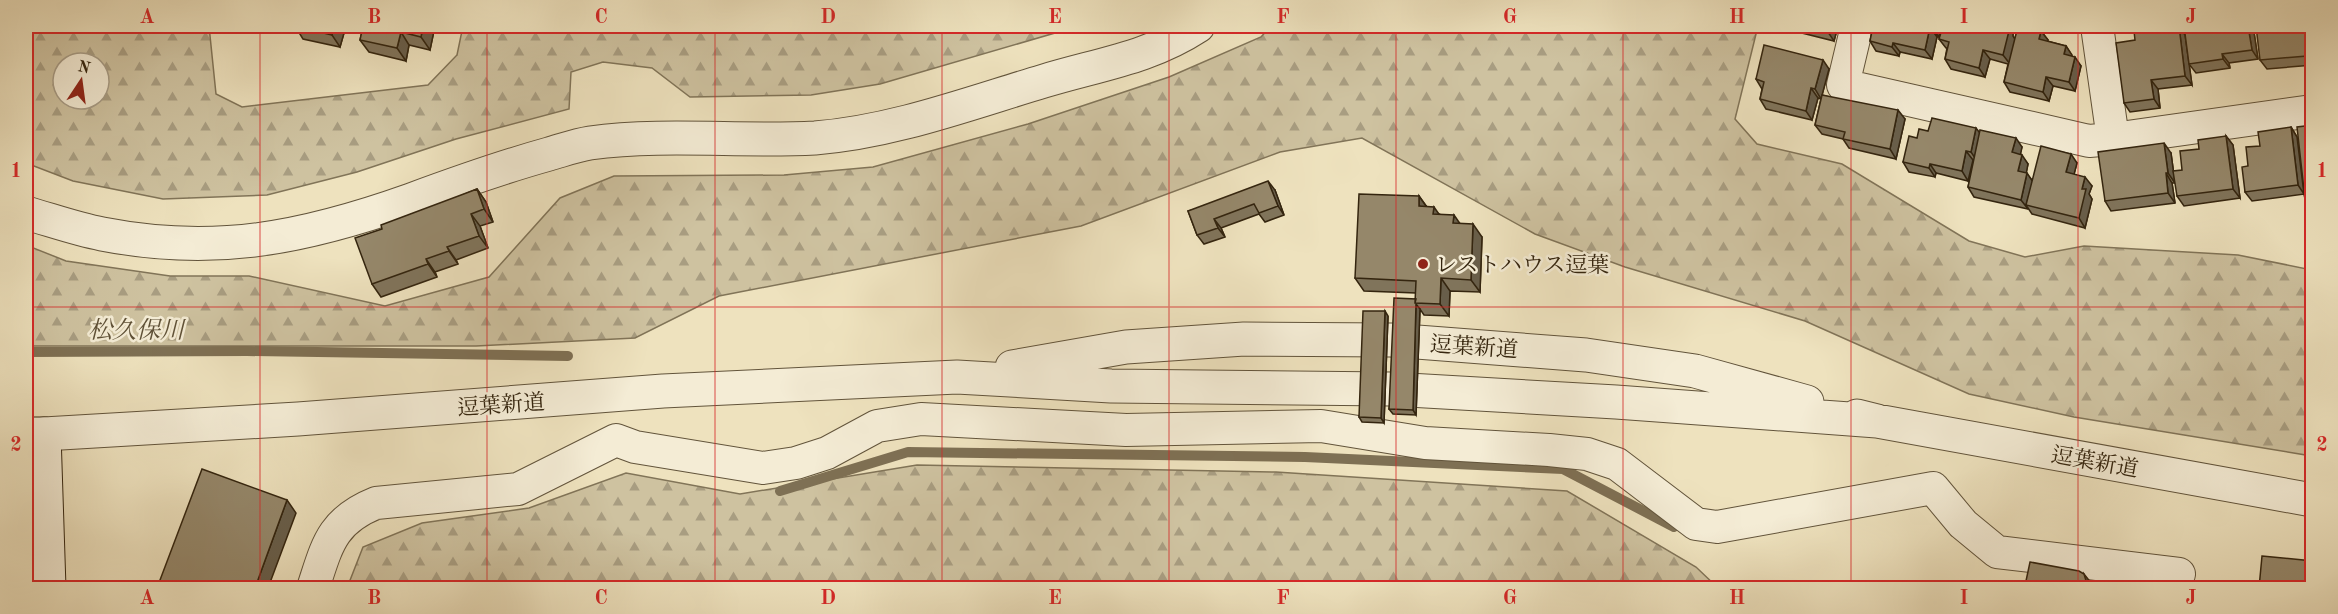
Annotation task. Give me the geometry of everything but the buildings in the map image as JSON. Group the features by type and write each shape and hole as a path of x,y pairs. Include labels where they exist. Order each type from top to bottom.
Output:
{"street":[{"path":"26,213 99,234 155,242 221,243 288,236 364,217 478,174 588,143 657,138 758,140 819,137 880,127 938,113 1157,49 1198,26"},
{"path":"1857,26 1843,85 2089,141 2313,111"},
{"path":"2097,26 2113,139"},
{"name":"逗葉新道","path":"957,377 1126,347 1244,339 1391,340 1586,355 1695,371 1877,422 2313,500"},
{"name":"逗葉新道","path":"35,434 298,419 663,391 957,377 1111,386 1391,389 1616,402 1877,422"},
{"path":"313,588 332,535 340,524 357,511 376,503 518,489 616,440 656,451 763,468 796,463 827,453 877,426 921,419 1126,430 1321,426 1425,443 1587,454 1617,464 1696,524 1717,527 1933,488 1963,524 1997,552 2179,573"},
{"path":"35,434 49,588"}],"green space":[{"path":"26,26 209,26 216,94 242,107 428,85 457,55 463,26 1079,26 880,84 811,95 690,97 652,68 603,62 571,72 569,109 456,139 357,172 267,195 163,199 73,181 26,163"},
{"path":"1271,26 1758,26 1735,119 1757,144 1842,164 1969,241 2025,257 2084,246 2238,255 2312,270 2312,456 2074,417 1969,394 1805,321 1625,267 1535,234 1362,138 1280,152 1081,226 719,296 635,338 476,346 26,346 26,245 66,261 170,276 249,276 385,306 489,277 560,198 614,176 784,175 873,167 1028,124 1169,77 1261,37"},
{"path":"917,465 1276,472 1567,491 1696,567 1718,588 347,588 363,547 422,523 529,508 626,473 740,494"}],"waterway":[{"name":"松久保川","path":"26,352 247,351 568,356"},
{"path":"780,491 908,452 1305,457 1563,469 1674,527"}],"place":[{"name":"レストハウス逗葉","path":"1423,264"}]}
